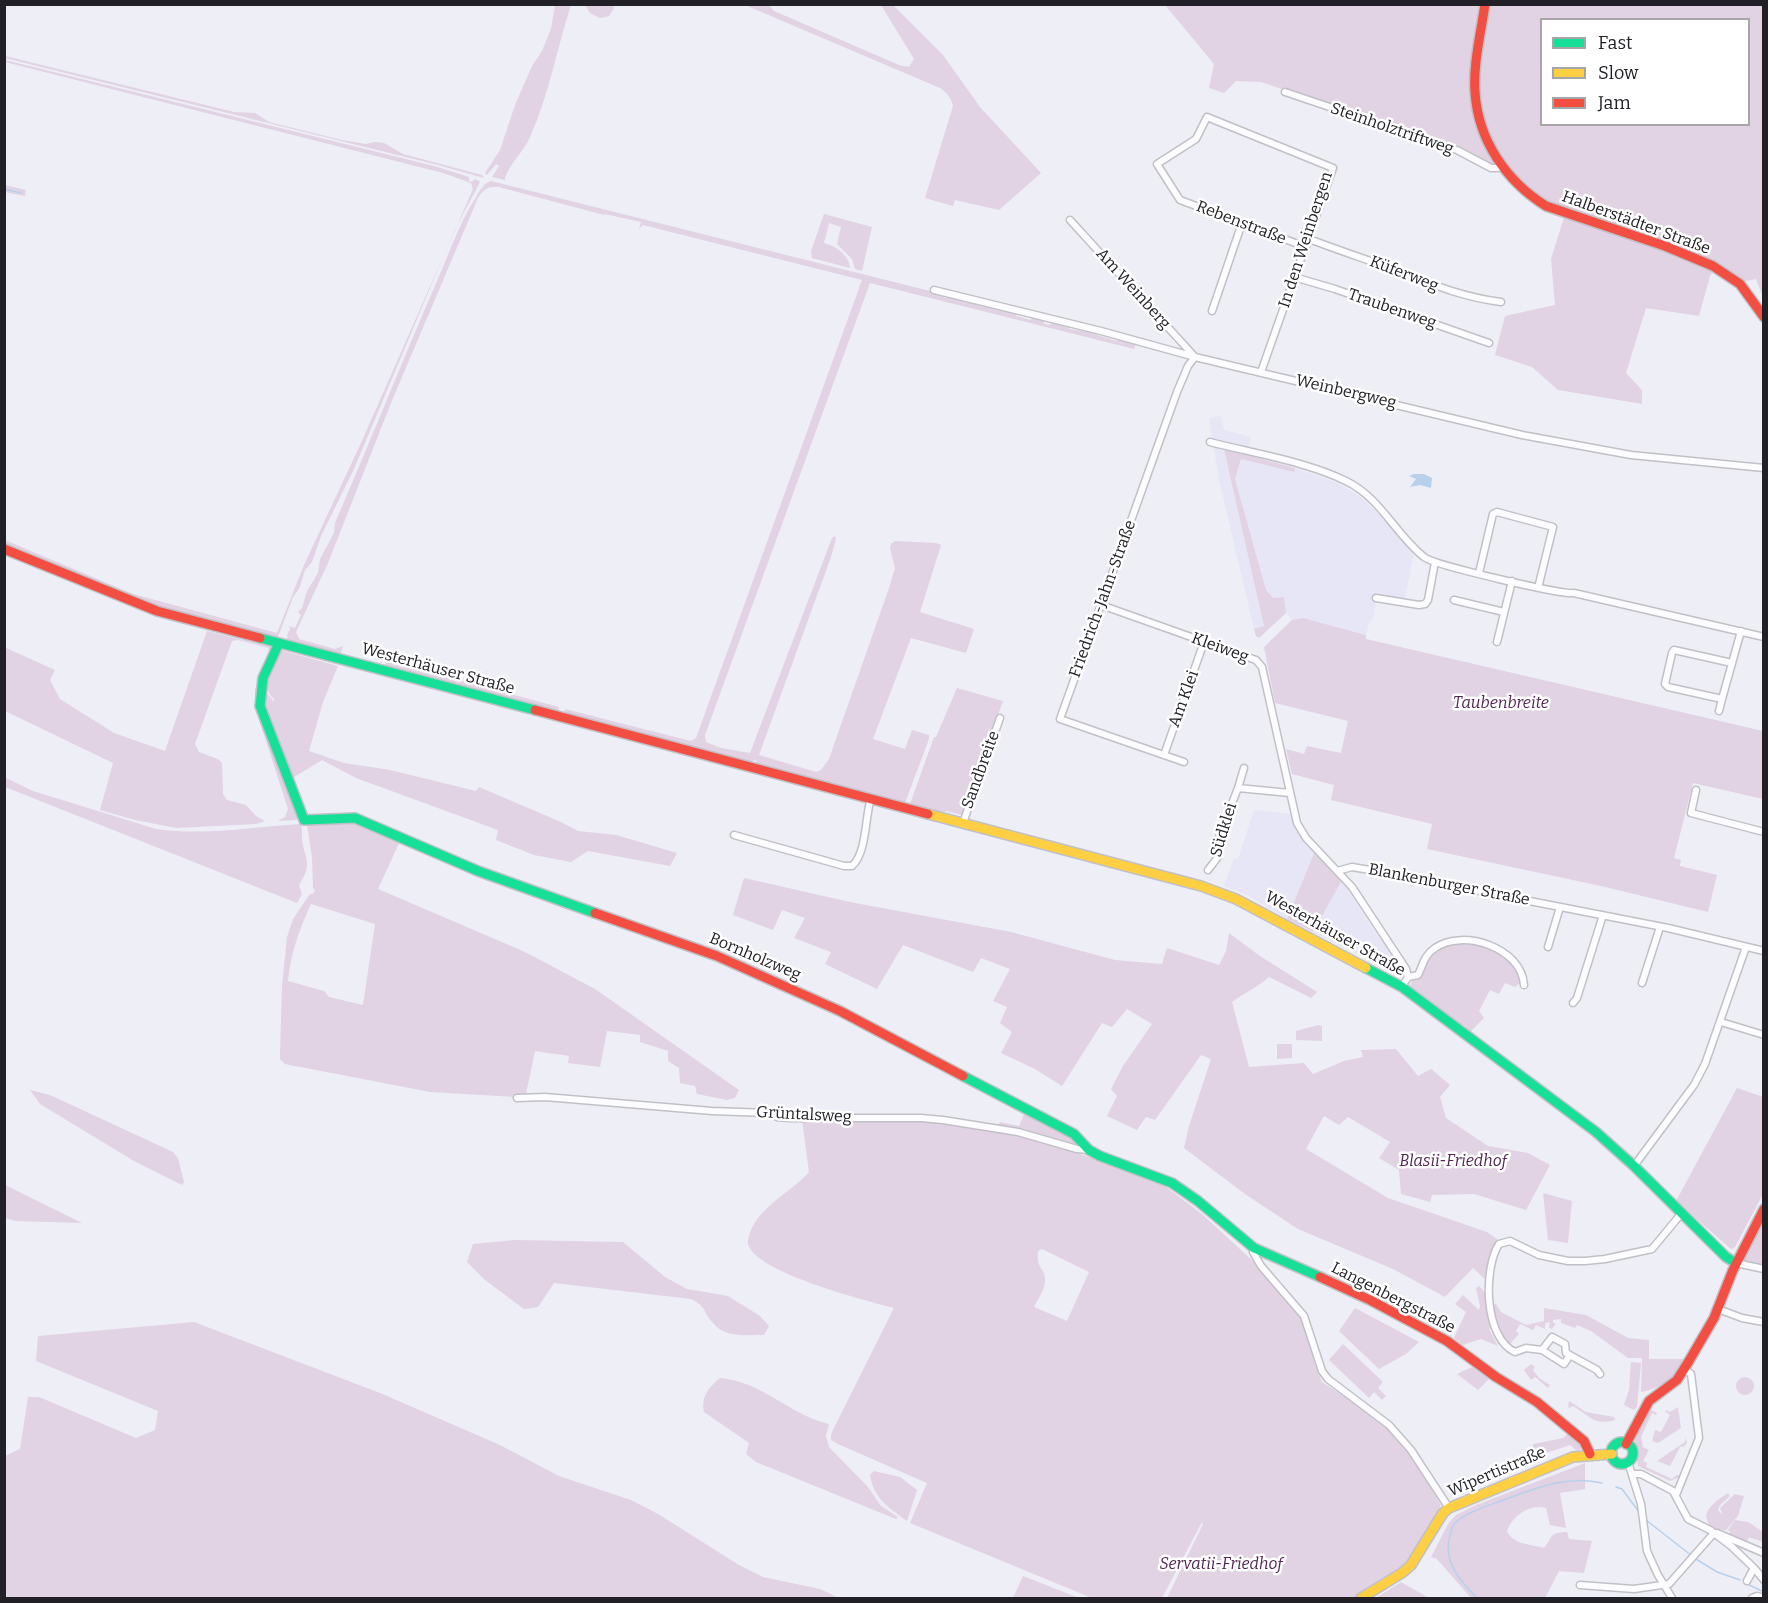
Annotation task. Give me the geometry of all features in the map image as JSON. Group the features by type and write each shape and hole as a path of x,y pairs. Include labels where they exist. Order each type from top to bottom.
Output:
{"main road":[{"name":"Halberstädter Straße","path":"1485,4 1476,63 1475,93 1484,131 1497,164 1521,190 1546,206 1675,249 1725,273 1746,290 1764,317"},
{"name":"Westerhäuser Straße","path":"4,549 135,603 1216,891 1253,906 1402,987 1596,1132 1634,1166 1726,1257 1736,1263"},
{"name":"Bornholzweg","path":"279,643 259,690 258,700 304,819 355,818 478,871 717,956 766,976 840,1011 1074,1134 1089,1150 1172,1183"},
{"name":"Langenbergstraße","path":"1172,1183 1212,1212 1254,1248 1370,1299 1447,1341 1496,1377 1537,1402 1584,1441 1590,1454"},
{"path":"1626,1444 1649,1401 1677,1380 1684,1369 1718,1310 1736,1263 1764,1209"},
{"path":"1626,1444 1633,1452 1628,1462 1618,1463 1611,1454 1616,1445 1626,1444"},
{"name":"Wipertistraße","path":"1362,1599 1411,1565 1443,1513 1449,1508 1561,1461 1590,1454 1611,1454"}],"street":[{"name":"Steinholztriftweg","path":"1285,92 1457,150 1491,168 1497,164"},
{"name":"Rebenstraße","path":"1207,117 1196,139 1158,164 1179,199 1306,248"},
{"name":"In den Weinbergen","path":"1207,117 1333,168 1261,372"},
{"name":"Am Weinberg","path":"1070,220 1196,357"},
{"path":"1212,311 1242,223"},
{"name":"Küferweg","path":"1309,239 1437,287 1501,302"},
{"name":"Traubenweg","path":"1294,277 1489,343"},
{"name":"Weinbergweg","path":"934,290 1196,357 1522,435 1631,455 1764,468"},
{"name":"Friedrich-Jahn-Straße","path":"1184,762 1060,719 1177,392 1188,366 1196,357"},
{"path":"1210,442 1294,464 1347,482 1379,506 1419,554 1427,560 1538,588 1567,594 1574,593 1764,636"},
{"path":"1479,573 1493,514 1497,513 1552,527 1538,588"},
{"path":"1376,598 1425,604 1435,562"},
{"path":"1497,642 1512,581"},
{"path":"1455,600 1504,612"},
{"name":"Kleiweg","path":"1101,605 1256,660 1262,667 1295,816"},
{"path":"1719,711 1741,631"},
{"name":"Am Klei","path":"1164,755 1204,642"},
{"path":"1722,699 1666,686 1672,653 1676,650 1732,663"},
{"name":"Sandbreite","path":"963,823 1000,718"},
{"name":"Südklei","path":"1208,870 1218,856 1216,845 1244,768"},
{"name":"Südklei","path":"1238,788 1290,793"},
{"path":"1696,790 1691,813 1764,832"},
{"path":"734,835 844,866 852,866 857,861 867,826 871,798"},
{"name":"Blankenburger Straße","path":"1295,816 1306,838 1352,887 1406,969 1408,977"},
{"name":"Blankenburger Straße","path":"1338,871 1346,867 1358,868 1603,915 1764,951"},
{"path":"1548,947 1560,907"},
{"path":"1573,1003 1603,915"},
{"path":"1642,983 1660,927"},
{"path":"1402,987 1408,977 1418,975 1422,962 1436,946 1451,941 1491,945 1506,953 1520,967 1524,985"},
{"path":"1634,1166 1694,1085 1705,1064 1746,947"},
{"path":"1721,1022 1764,1035"},
{"name":"Grüntalsweg","path":"517,1098 545,1096 712,1111 768,1113 777,1117 790,1118 921,1118 994,1127 1077,1149 1089,1150"},
{"path":"1570,1356 1564,1364 1542,1350 1526,1348 1515,1352 1506,1347 1496,1330 1489,1295 1493,1258 1499,1244 1510,1241 1539,1255 1569,1261 1585,1262 1605,1259 1652,1249 1681,1214"},
{"path":"1254,1248 1253,1252 1262,1266 1304,1316 1322,1371 1328,1379 1389,1425 1411,1450 1449,1508"},
{"path":"1736,1263 1764,1269"},
{"path":"1718,1310 1764,1322"},
{"path":"1542,1350 1552,1336 1565,1344 1566,1353 1597,1370 1600,1374"},
{"path":"1676,1495 1700,1437 1691,1374 1684,1369"},
{"path":"1628,1462 1634,1474 1643,1513 1645,1542 1649,1555 1672,1599"},
{"path":"1634,1474 1641,1474 1670,1489 1676,1495 1688,1519 1712,1532 1764,1552"},
{"path":"1712,1532 1754,1568 1764,1580"},
{"path":"1580,1585 1634,1589 1665,1586 1671,1583 1694,1558 1712,1532"},
{"path":"1747,1581 1754,1568"},
{"path":"1752,1599 1757,1596 1764,1598"}],"shaded area":[{"path":"1221,416 1224,430 1251,437 1246,455 1224,450 1265,626 1254,629 1219,480 1209,418"},
{"path":"1241,459 1294,472 1295,468 1338,483 1362,498 1414,552 1405,599 1377,595 1373,620 1370,620 1366,635 1303,618 1292,620 1286,613 1284,597 1273,598 1266,590 1235,479"},
{"path":"1254,810 1290,814 1303,840 1315,851 1287,919 1249,896 1224,886 1234,858 1238,859"},
{"path":"1342,880 1374,931 1401,967 1401,977 1313,932"}],"green space":[{"path":"555,5 571,5 537,121 527,142 508,170 505,180 492,177 499,166 496,164 487,175 485,173 500,150 515,105 532,66 542,51 551,29"},
{"path":"585,5 613,5 614,8 609,16 600,18 590,13"},
{"path":"745,5 769,5 774,11 899,65 909,67 914,59 881,5 893,5 943,55 980,107 1041,173 999,210 955,200 953,206 925,198 953,106 947,94 940,88"},
{"path":"1165,5 1763,5 1763,297 1756,279 1746,281 1718,263 1710,276 1699,316 1646,308 1626,373 1642,390 1642,404 1558,390 1532,367 1495,355 1505,316 1555,305 1551,259 1566,211 1531,194 1500,160 1492,165 1450,144 1261,82 1236,81 1224,93 1209,88 1214,64"},
{"path":"5,56 234,112 255,113 269,122 342,140 366,144 384,143 403,154 482,175 484,178 5,58"},
{"path":"5,60 434,166 469,177 469,181 472,182 475,179 480,182 457,226 473,189 471,183 443,173 5,62"},
{"path":"491,181 930,291 946,298 950,296 976,305 993,306 1017,312 1016,316 1031,320 1032,316 1044,320 1044,324 1050,325 1052,321 1069,326 1069,329 1116,341 1119,339 1136,343 1134,349 870,283 705,735 706,742 721,748 750,753 832,538 835,536 831,557 759,755 816,772 821,770 829,759 889,588 895,568 890,549 891,544 895,541 936,543 941,545 920,612 974,629 966,653 911,638 873,739 905,749 912,730 929,735 905,803 885,798 885,796 878,797 756,765 757,761 754,760 751,764 564,714 565,709 691,741 696,738 862,280 643,225 639,229 641,222 604,215 499,187 489,188 482,192 391,403 328,563 296,632 299,639 335,649 343,646 340,656 289,642 287,637 289,626 295,628 301,615 298,612 318,573 320,559 334,533 335,523 458,230 481,189"},
{"path":"5,185 26,190 25,196 5,192"},
{"path":"824,214 872,227 862,271 855,269 852,259 837,244 841,227 829,223 824,243 841,252 850,268 812,258 811,251"},
{"path":"444,254 354,469 321,536 312,562 305,570 278,637 148,605 5,545 5,540 133,594 277,633 304,565 361,443"},
{"path":"1224,449 1295,468 1294,472 1241,459 1235,479 1266,590 1273,598 1284,597 1286,613 1259,638 1254,629 1264,626"},
{"name":"Taubenbreite","path":"1303,618 1366,635 1366,639 1763,731 1763,799 1693,783 1674,858 1681,860 1680,866 1717,875 1708,912 1601,886 1427,849 1432,824 1331,800 1334,785 1292,774 1286,749 1304,754 1307,746 1341,753 1348,721 1275,703 1264,647 1292,620"},
{"path":"207,631 273,648 257,689 299,818 296,820 278,821 285,817 288,809 255,707 255,689 271,653 268,648 238,640 232,641 195,744 199,752 218,759 222,763 223,794 227,800 246,805 256,816 265,821 256,824 176,828 100,810 113,763 5,711 4,647 55,670 50,680 60,699 114,733 165,751"},
{"path":"280,650 338,666 323,702 309,751 344,763 390,770 476,791 479,787 578,831 616,835 677,853 670,866 588,851 571,862 534,855 496,840 498,830 356,778 322,760 291,779 261,704 265,682 266,692 274,702 268,682"},
{"path":"387,657 390,662 559,707 558,713 462,688 457,685 458,683 449,684 387,668 385,666"},
{"path":"957,688 1003,701 962,815 910,804 934,737 936,737"},
{"path":"4,777 33,791 156,829 192,832 301,824 307,861 304,877 299,885 302,894 297,903 5,787"},
{"path":"348,819 400,841 378,889 525,952 595,989 739,1090 735,1098 727,1100 697,1094 695,1086 680,1083 679,1068 668,1061 668,1051 640,1042 640,1035 607,1031 600,1067 568,1063 569,1056 535,1051 526,1094 521,1093 516,1097 430,1092 285,1064 280,1059 280,1054 282,986 287,937 293,919 315,890 307,825 309,822","holes":["311,904 375,924 363,1005 329,997 324,991 288,981 296,941"]},
{"path":"1315,851 1342,880 1313,932 1287,919"},
{"name":"Blasii-Friedhof","path":"744,878 850,902 1011,932 1115,960 1162,964 1167,948 1219,965 1226,951 1229,933 1260,956 1317,992 1311,998 1269,977 1232,1002 1249,1067 1304,1063 1313,1074 1344,1061 1363,1057 1361,1050 1396,1049 1418,1076 1431,1069 1450,1085 1440,1097 1446,1118 1488,1146 1528,1153 1550,1165 1526,1210 1474,1194 1432,1195 1430,1202 1401,1194 1399,1170 1379,1158 1390,1142 1348,1117 1339,1125 1324,1116 1306,1149 1388,1198 1487,1232 1498,1240 1490,1258 1487,1281 1473,1268 1445,1297 1393,1269 1298,1229 1245,1194 1184,1148 1211,1059 1201,1055 1155,1120 1146,1117 1137,1130 1107,1116 1117,1096 1111,1089 1123,1066 1152,1024 1127,1009 1112,1027 1102,1023 1062,1086 1035,1069 1001,1053 1012,1032 1000,1023 1007,1007 993,1001 1010,969 981,958 973,972 903,945 877,989 825,964 831,952 794,938 805,918 782,910 773,930 733,915"},
{"path":"1452,943 1479,945 1497,950 1511,961 1520,975 1521,982 1515,987 1505,983 1499,994 1490,990 1479,1011 1484,1018 1470,1032 1466,1026 1464,1027 1410,986 1412,981 1419,977 1430,956"},
{"path":"1322,1026 1322,1041 1296,1040 1296,1031"},
{"path":"1277,1044 1292,1044 1292,1058 1277,1059"},
{"path":"1737,1088 1763,1097 1763,1194 1735,1247 1731,1249 1676,1201"},
{"path":"30,1090 50,1095 173,1152 178,1158 184,1182 182,1185 134,1161 40,1104"},
{"path":"1025,1112 1072,1137 1078,1146 1034,1135 1034,1133 1028,1132 1027,1134 998,1126 1000,1122 1019,1126"},
{"name":"Servatii-Friedhof","path":"802,1120 920,1121 997,1130 1074,1152 1158,1181 1202,1214 1255,1263 1305,1323 1315,1365 1322,1382 1362,1408 1397,1436 1411,1453 1441,1505 1416,1551 1396,1572 1354,1598 1167,1598 1202,1522 1162,1598 1092,1598 910,1523 927,1483 831,1440 831,1434 894,1308 836,1292 786,1273 765,1262 752,1251 748,1240 752,1229 765,1210 809,1172","holes":["1042,1249 1089,1272 1067,1321 1034,1307 1045,1283 1044,1274 1038,1262 1038,1251"]},
{"path":"5,1185 82,1223 15,1221 5,1218"},
{"path":"1543,1193 1572,1201 1568,1243 1548,1240"},
{"path":"1763,1223 1763,1267 1742,1263"},
{"path":"515,1240 623,1242 665,1277 687,1289 728,1296 760,1316 769,1326 764,1335 730,1333 718,1328 703,1307 691,1299 554,1283 538,1307 524,1309 485,1280 467,1262 473,1244"},
{"path":"1479,1286 1487,1295 1488,1313 1493,1328 1489,1329 1498,1346 1481,1339 1463,1345 1454,1338 1466,1312 1455,1304 1463,1295 1479,1310 1476,1288"},
{"path":"1496,1304 1501,1312 1526,1325 1544,1321 1544,1308 1586,1315 1628,1338 1649,1340 1649,1359 1683,1359 1673,1377 1655,1388 1641,1392 1642,1358 1628,1358 1591,1331 1577,1325 1575,1328 1561,1323 1561,1319 1553,1320 1553,1323 1556,1323 1552,1329 1549,1328 1550,1322 1545,1323 1545,1329 1536,1325 1533,1330 1520,1324 1516,1331 1519,1334 1509,1345 1497,1327 1492,1305"},
{"path":"1355,1308 1419,1342 1406,1354 1379,1369 1339,1331"},
{"path":"194,1322 380,1393 500,1445 559,1476 631,1500 763,1577 820,1589 839,1598 5,1598 5,1456 20,1449 28,1397 39,1397 136,1438 155,1430 158,1411 36,1361 38,1336"},
{"path":"1343,1344 1383,1382 1378,1388 1386,1396 1382,1400 1374,1392 1369,1398 1329,1360"},
{"path":"1631,1362 1641,1363 1637,1407 1634,1410 1624,1405 1629,1390"},
{"path":"1531,1364 1535,1367 1533,1370 1539,1378 1550,1385 1548,1388 1535,1377 1531,1380 1524,1370"},
{"path":"1472,1367 1489,1379 1478,1390 1457,1374"},
{"path":"1745,1377 1751,1380 1754,1386 1751,1392 1745,1395 1739,1392 1736,1386 1739,1380"},
{"path":"720,1378 750,1386 801,1414 829,1424 826,1436 829,1447 868,1487 881,1506 898,1517 896,1519 756,1462 746,1454 749,1443 704,1412 706,1393"},
{"path":"1569,1401 1586,1412 1614,1417 1615,1420 1602,1422 1592,1419 1573,1406 1568,1408"},
{"path":"1678,1407 1681,1428 1658,1443 1652,1441 1655,1430 1661,1432 1670,1415 1665,1411 1670,1412"},
{"path":"1651,1410 1657,1413 1656,1415 1652,1413 1641,1437 1643,1447 1649,1450 1643,1461 1647,1463 1646,1467 1672,1479 1677,1475 1682,1476 1670,1481 1638,1466 1635,1439"},
{"path":"1569,1433 1580,1445 1580,1450 1577,1451 1570,1445 1537,1456 1533,1451 1533,1444 1563,1438"},
{"path":"1685,1438 1687,1442 1685,1446 1680,1447 1670,1466 1657,1461 1685,1442"},
{"path":"1585,1463 1585,1489 1560,1493 1566,1528 1550,1525 1546,1508 1534,1507 1517,1516 1507,1531 1513,1539 1544,1548 1552,1536 1561,1532 1567,1532 1569,1539 1592,1541 1584,1573 1559,1571 1545,1598 1471,1598 1437,1559 1431,1557 1448,1524 1456,1515"},
{"path":"874,1471 900,1477 917,1490 907,1521 888,1507 878,1496 870,1475"},
{"path":"1728,1493 1730,1496 1718,1510 1723,1515 1720,1508 1735,1494 1744,1496 1738,1516 1726,1530 1714,1529 1706,1518 1707,1513 1713,1504"},
{"path":"1735,1520 1748,1522 1763,1532 1763,1542 1749,1537 1746,1542 1729,1535 1728,1530"},
{"path":"1023,1576 1079,1598 1013,1598"},
{"path":"1401,1582 1429,1598 1376,1598"}],"water":[{"path":"1424,474 1432,478 1431,488 1420,485 1410,487 1416,479 1409,476"}],"waterway":[{"path":"4,189 21,193"},
{"path":"1477,1598 1454,1570 1448,1553 1451,1530 1455,1523 1481,1508 1543,1486 1578,1480 1602,1483"},
{"path":"1616,1487 1622,1489 1639,1512"},
{"path":"1646,1520 1692,1556"},
{"path":"1696,1559 1717,1572 1740,1580"},
{"path":"1747,1584 1764,1592"}],"traffic: fast":[{"path":"260,638 535,710"},
{"path":"279,643 263,678 260,706 304,820 355,818 478,871 595,913"},
{"path":"1366,968 1402,987 1596,1132 1634,1166 1726,1257 1736,1263"},
{"path":"963,1076 1074,1134 1089,1150 1100,1156 1172,1183 1198,1201 1254,1248 1320,1277"},
{"path":"1622,1442 1632,1449 1633,1453 1626,1463 1622,1464 1612,1457 1611,1453 1618,1443 1622,1442"}],"traffic: slow":[{"path":"928,814 1201,886 1236,899 1366,968"},
{"path":"1361,1598 1411,1565 1443,1513 1449,1508 1573,1457 1612,1454"}],"traffic: jam":[{"path":"1485,4 1475,70 1477,110 1488,143 1507,172 1518,184 1546,206 1665,246 1713,266 1740,284 1764,317"},
{"path":"4,549 157,611 260,638"},
{"path":"535,710 928,814"},
{"path":"595,913 717,956 840,1011 963,1076"},
{"path":"1626,1444 1649,1401 1677,1380 1689,1361 1714,1318 1733,1270 1764,1209"},
{"path":"1320,1277 1370,1300 1447,1341 1496,1377 1537,1402 1584,1441 1590,1454"}]}
